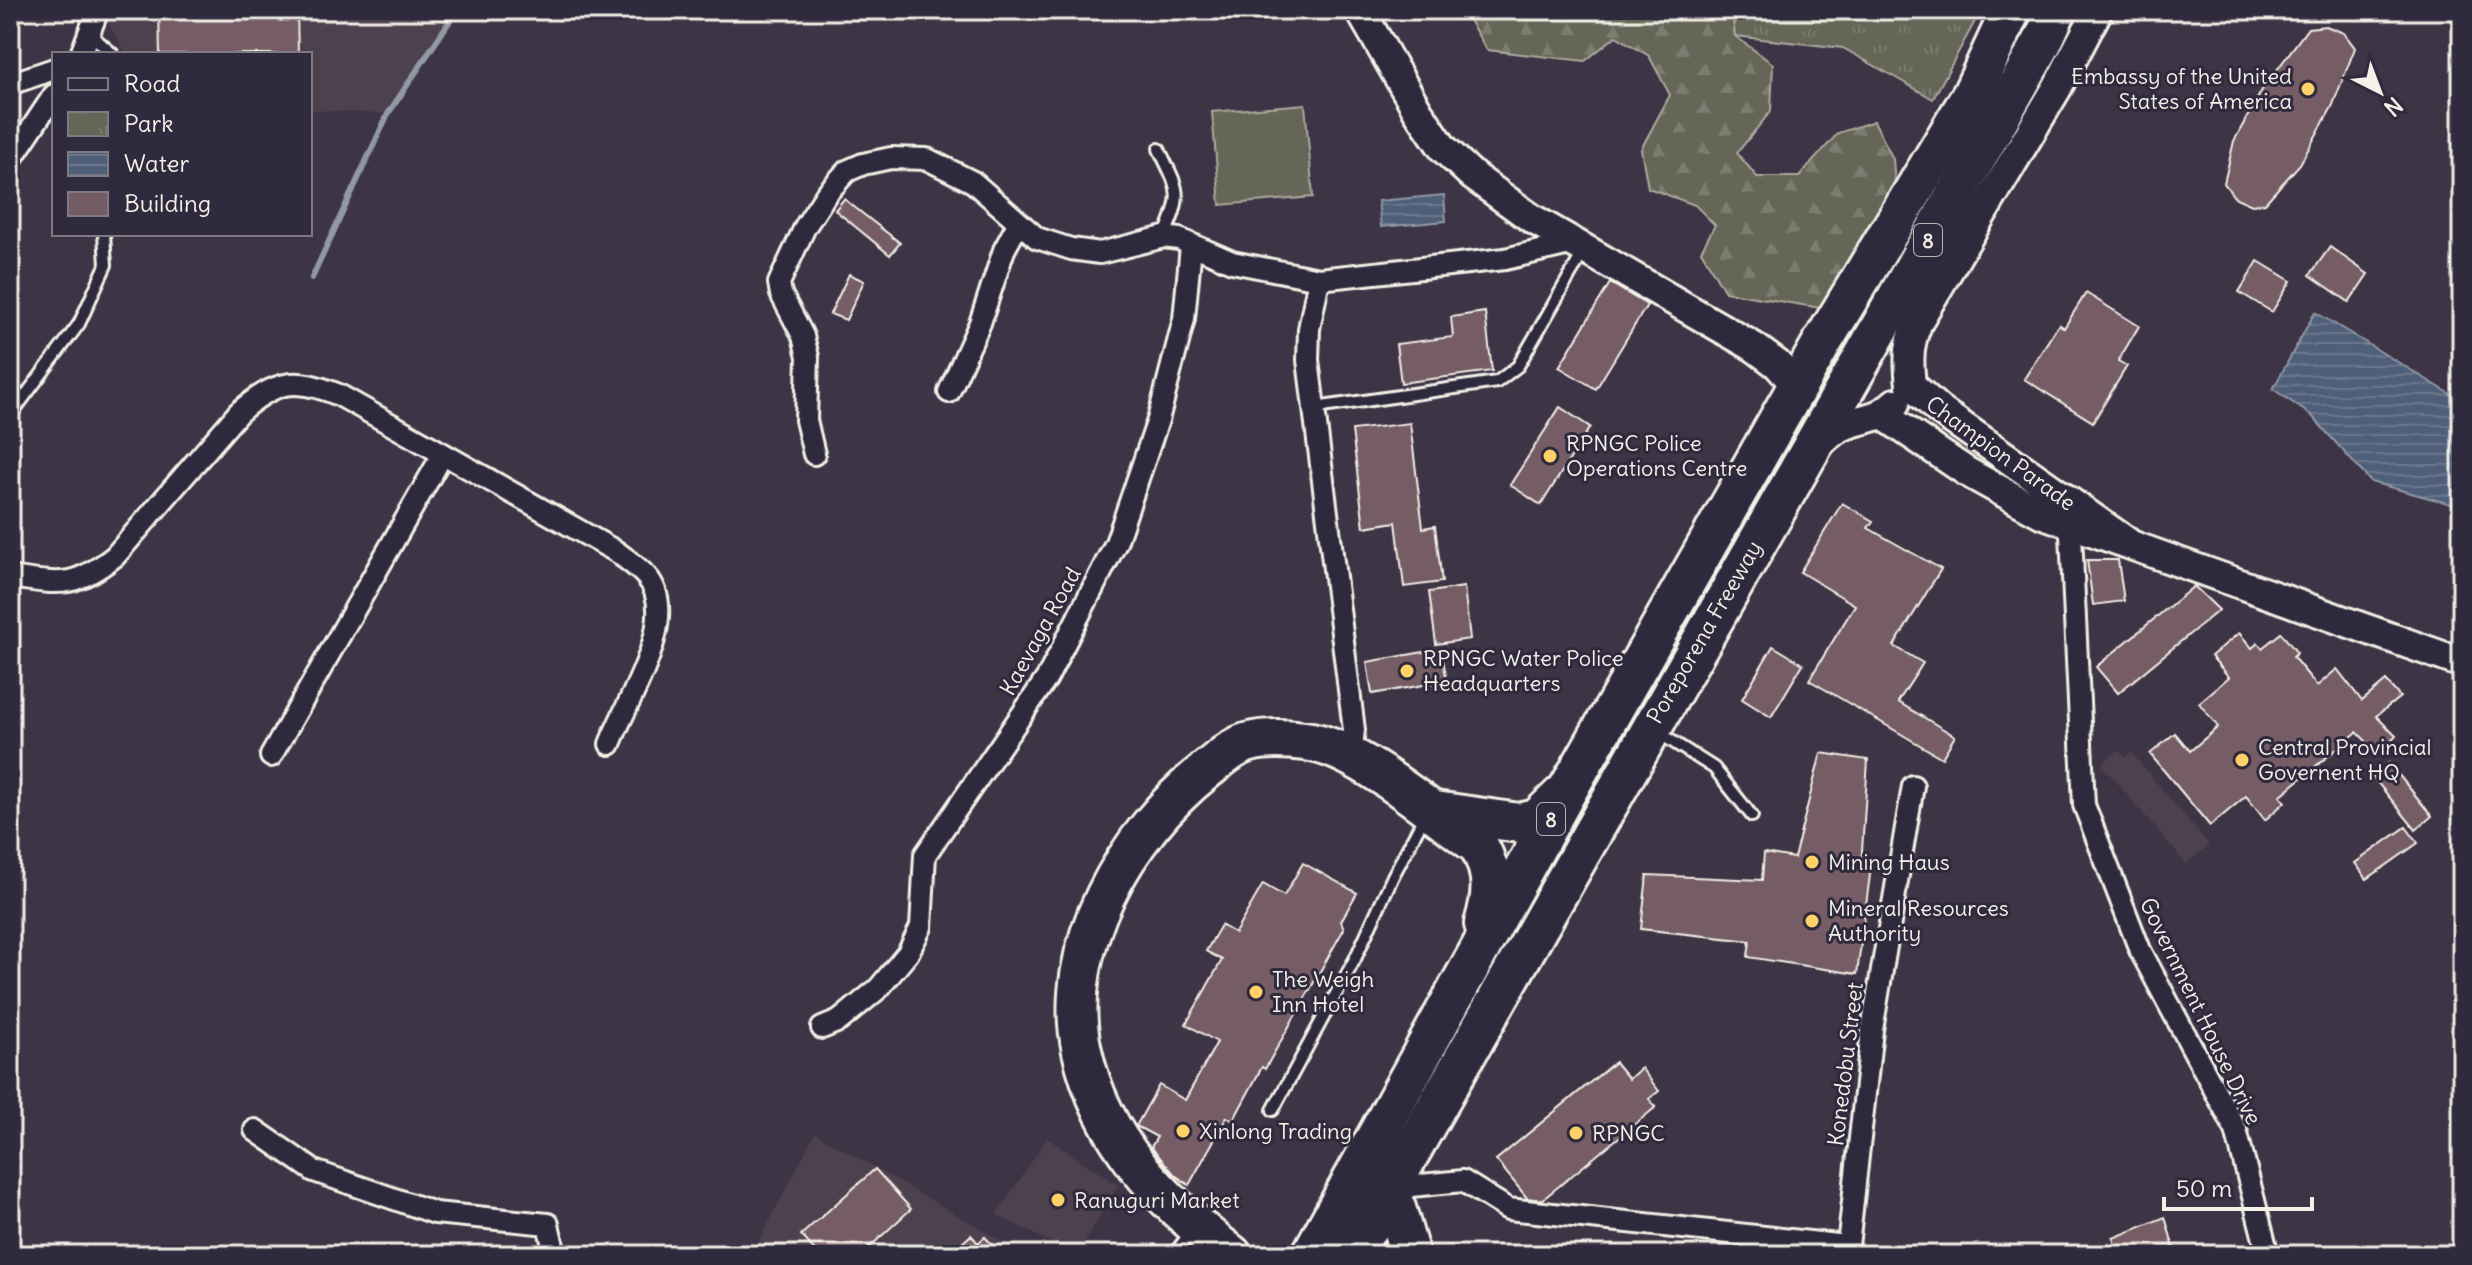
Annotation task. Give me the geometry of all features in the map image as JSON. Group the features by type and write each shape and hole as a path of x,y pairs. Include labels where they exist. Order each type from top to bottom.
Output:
{"highway":[{"name":"Poreporena Freeway","path":"1311,1255 1567,791 1798,387 1972,94 1991,60 2011,10"},
{"name":"Poreporena Freeway","path":"1352,1255 1797,468 2042,43 2057,10"},
{"path":"1232,1255 1184,1241 1119,1145 1092,1089 1081,1048 1077,985 1096,917 1143,837 1182,788 1216,761 1249,742 1307,741 1351,755 1479,846 1491,868 1490,903 1468,972"},
{"path":"1428,810 1519,823 1537,819 1567,791"},
{"path":"1390,1188 1410,1255"}],"main road":[{"path":"1360,10 1443,148 1498,195 1754,347 1777,364 1798,387"},
{"name":"Champion Parade","path":"2070,515 1911,385 1908,357 1915,327 1994,188 2057,88 2098,10"},
{"path":"1797,468 1834,428 1852,420 1883,415 1911,385"},
{"name":"Champion Parade","path":"1883,415 2012,499 2070,515 2127,542 2462,663"}],"street":[{"path":"82,52 98,10"},
{"path":"10,84 52,70"},
{"path":"10,161 52,98"},
{"path":"814,454 806,420 808,357 803,336 779,290 805,227 827,193 847,171 863,164 891,158 927,159 973,182 1037,238 1100,253 1164,237 1179,239 1232,262 1319,279 1505,259 1580,246"},
{"path":"949,392 980,323 1004,250 1018,224"},
{"name":"Kaevaga Road","path":"822,1028 839,1021 879,988 908,953 921,927 925,855 1047,678 1116,543 1158,420 1180,334 1191,246"},
{"path":"1319,279 1309,329 1308,360 1354,730 1351,755"},
{"path":"10,577 64,584 92,574 115,556 239,412 258,396 283,383 310,383 339,395 617,552 649,577 661,614 648,660 610,744"},
{"path":"271,756 443,454"},
{"name":"Government House Drive","path":"2070,515 2084,805 2140,950 2236,1130 2268,1255"},
{"name":"Konedobu Street","path":"1847,1250 1872,1030 1913,786"},
{"path":"255,1130 314,1171 435,1213 548,1224 555,1255"},
{"path":"1390,1188 1463,1181 1508,1209 1847,1250"}],"lane":[{"path":"91,35 111,52"},
{"path":"1159,149 1177,186 1179,201 1164,237"},
{"path":"10,416 79,324 106,265 104,236"},
{"path":"1315,408 1497,382 1518,366 1580,246"},
{"path":"1650,728 1714,768 1752,816"},
{"path":"1273,1110 1355,959 1428,810"}],"shaded area":[{"path":"101,10 457,10 388,114 312,110 312,52 125,52"},
{"path":"2118,750 2125,757 2131,752 2209,845 2186,864 2101,764"},
{"path":"815,1133 1026,1255 752,1255"},
{"name":"Ranuguri Market","path":"1047,1138 1118,1185 1077,1255 996,1215"}],"green space":[{"path":"1478,10 1732,10 1735,36 1773,64 1771,111 1737,153 1757,177 1799,177 1838,133 1874,121 1893,159 1896,198 1820,308 1725,292 1701,251 1715,225 1695,205 1648,188 1641,149 1670,95 1649,56 1616,36 1585,61 1487,50 1469,20"},
{"path":"1732,10 1981,10 1933,99 1843,48 1735,36"},
{"path":"1305,104 1313,197 1220,205 1212,112"}],"water":[{"path":"1444,195 1446,221 1381,227 1378,201"},
{"path":"2315,312 2462,401 2462,507 2371,482 2312,416 2273,389"}],"building":[{"path":"159,10 297,10 298,52 160,52"},
{"path":"2326,26 2344,33 2355,48 2332,107 2300,164 2265,203 2252,205 2234,197 2224,183 2234,141 2262,90 2308,28"},
{"path":"844,199 900,243 890,255 835,210"},
{"path":"2330,247 2368,274 2349,302 2310,275"},
{"path":"2258,261 2291,281 2272,312 2239,292"},
{"path":"849,274 864,281 846,320 830,314"},
{"path":"1610,283 1647,305 1596,389 1559,367"},
{"path":"2086,293 2139,326 2118,361 2127,366 2093,422 2024,379 2059,324 2064,328"},
{"path":"1485,312 1492,371 1401,383 1396,344 1453,337 1451,317"},
{"name":"RPNGC Police Operations Centre","path":"1560,407 1590,427 1541,505 1510,485"},
{"path":"1410,423 1423,528 1435,526 1442,582 1404,587 1396,522 1364,527 1352,430"},
{"path":"1842,503 1873,521 1868,528 1941,569 1894,646 1923,663 1898,702 1955,736 1942,758 1809,680 1855,605 1800,572"},
{"path":"2087,560 2118,560 2124,601 2093,605"},
{"path":"2194,586 2219,610 2118,693 2096,667"},
{"path":"1464,587 1470,639 1436,644 1429,592"},
{"path":"2239,633 2252,648 2258,643 2262,648 2281,633 2297,653 2293,657 2317,686 2337,669 2362,701 2386,681 2400,697 2376,716 2396,736 2379,754 2357,732 2280,796 2285,802 2265,820 2246,796 2210,826 2150,754 2175,733 2190,751 2218,727 2199,703 2229,677 2211,656"},
{"path":"1773,646 1803,664 1771,717 1742,699"},
{"name":"RPNGC Water Police Headquarters","path":"1441,649 1447,681 1372,694 1367,662"},
{"name":"Mining Haus","path":"1821,753 1868,760 1861,866 1871,867 1857,974 1748,957 1750,941 1641,929 1647,875 1762,880 1764,853 1794,858"},
{"path":"2389,763 2432,816 2416,830 2372,776"},
{"path":"2406,827 2418,843 2367,879 2355,863"},
{"name":"The Weigh Inn Hotel","path":"1303,863 1357,893 1341,921 1344,929 1265,1069 1262,1067 1233,1121 1227,1117 1189,1185 1175,1175 1151,1147 1157,1137 1136,1126 1159,1085 1185,1100 1217,1042 1186,1024 1222,960 1206,951 1221,925 1235,933 1263,884 1284,896"},
{"name":"RPNGC","path":"1615,1062 1629,1079 1641,1068 1659,1091 1649,1099 1656,1107 1542,1200 1527,1198 1496,1160"},
{"path":"875,1169 911,1209 861,1255 819,1255 801,1235"},
{"path":"2165,1217 2176,1255 2118,1255 2113,1238"},
{"path":"971,1235 978,1243 985,1237 1002,1255 949,1255"}],"waterway":[{"path":"312,278 388,114 457,10"}],"place":[{"name":"Embassy of the United States of America","path":"2308,89"},
{"name":"RPNGC Police Operations Centre","path":"1550,456"},
{"name":"RPNGC Water Police Headquarters","path":"1407,671"},
{"name":"Central Provincial Governent HQ","path":"2242,760"},
{"name":"Mining Haus","path":"1812,862"},
{"name":"Mineral Resources Authority","path":"1812,921"},
{"name":"The Weigh Inn Hotel","path":"1256,992"},
{"name":"Xinlong Trading","path":"1183,1131"},
{"name":"RPNGC","path":"1576,1133"},
{"name":"Ranuguri Market","path":"1058,1200"}]}
